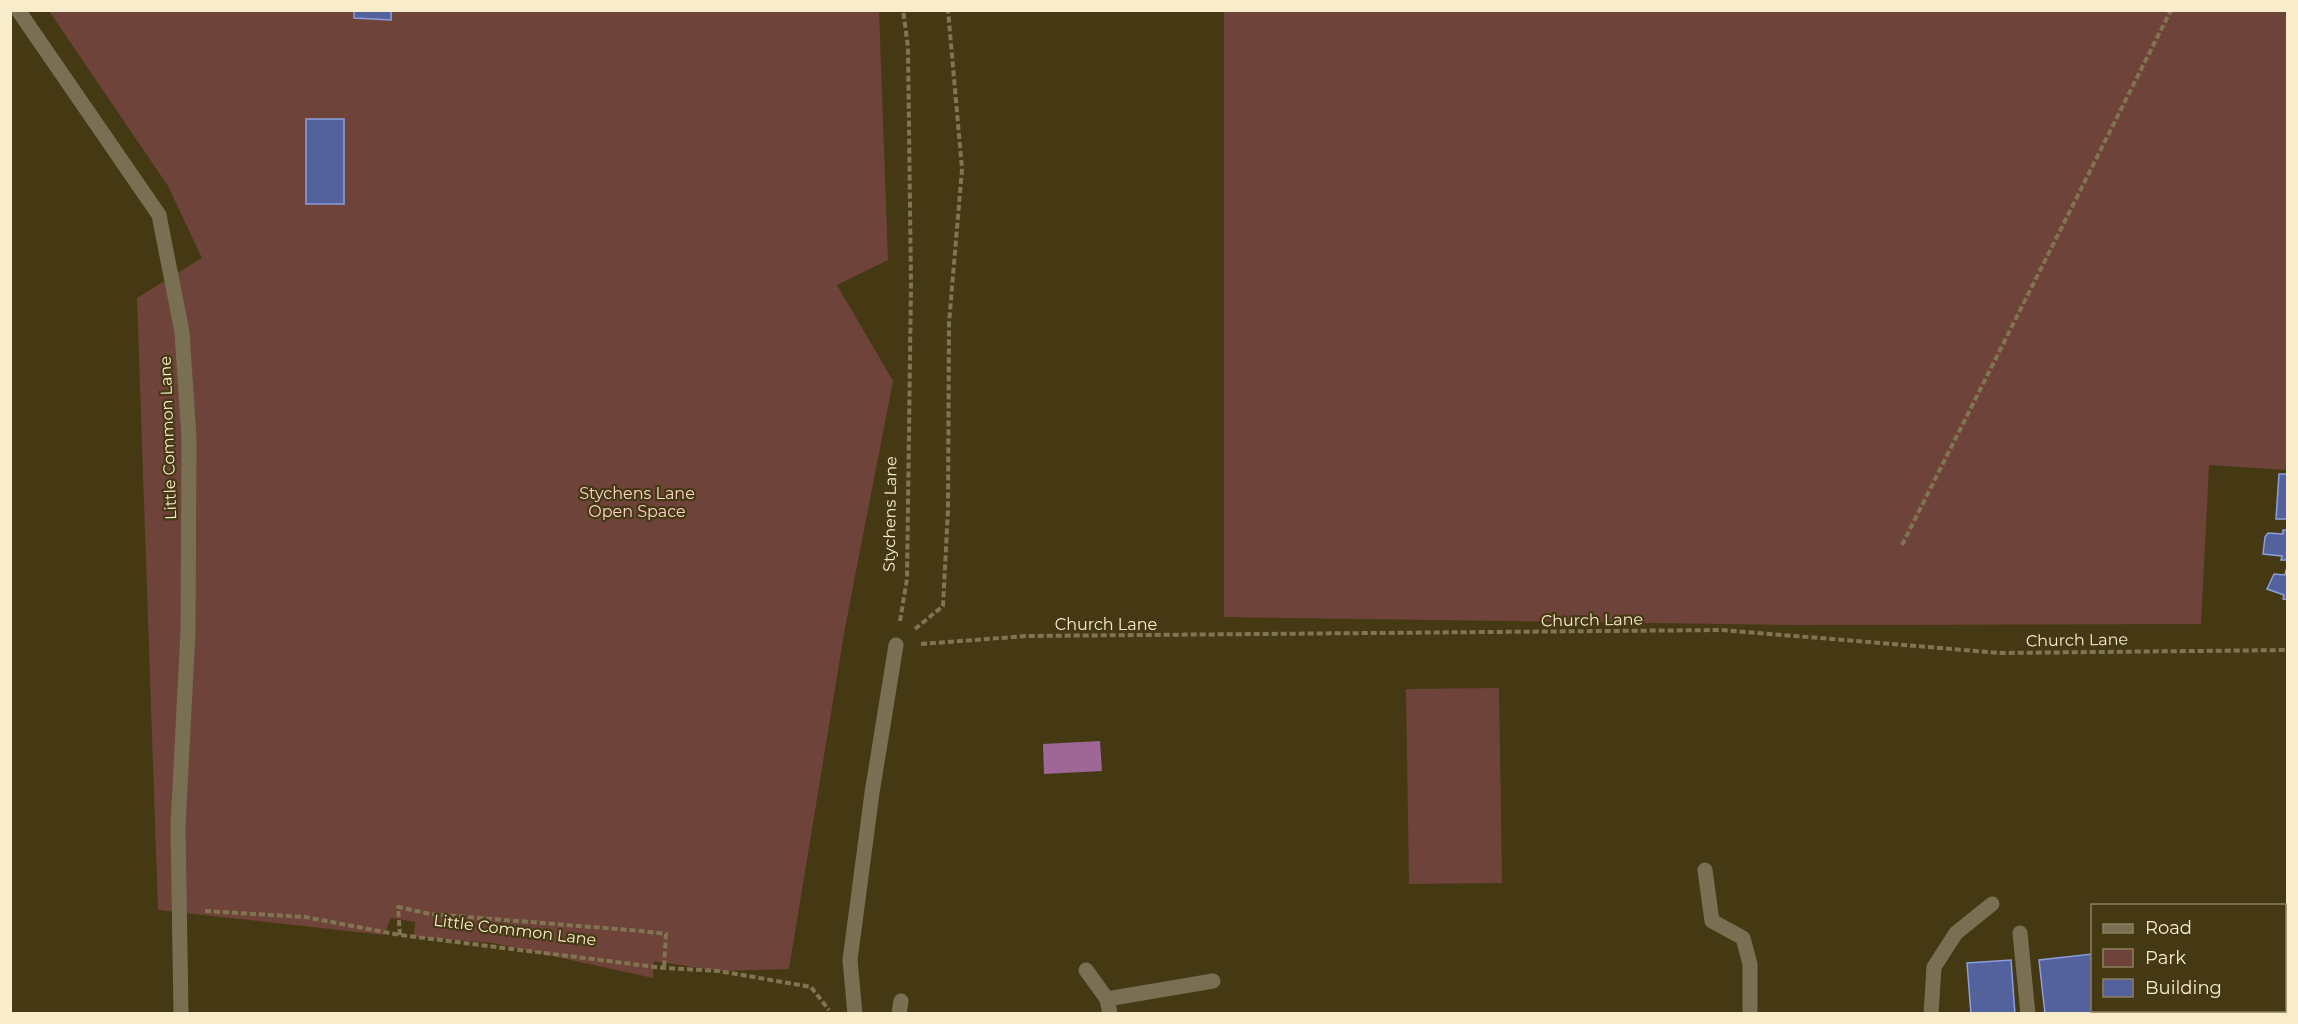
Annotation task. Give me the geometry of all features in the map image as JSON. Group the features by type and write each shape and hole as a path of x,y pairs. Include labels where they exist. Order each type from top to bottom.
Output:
{"street":[{"name":"Little Common Lane","path":"18,10 159,215 182,332 189,450 188,632 178,826 182,1014"},
{"path":"855,1014 850,960 872,793 897,645"},
{"path":"1705,870 1712,921 1743,938 1750,964 1750,1014"},
{"path":"1931,1014 1934,967 1956,933 1992,904"},
{"path":"2020,933 2028,1014"},
{"path":"1086,970 1108,1006 1213,981"}],"path":[{"name":"Stychens Lane","path":"897,645 907,579 911,285 908,47 903,10"},
{"path":"897,645 943,606 948,510 950,323 962,169 948,10"},
{"path":"1902,545 2171,10"},
{"name":"Church Lane","path":"897,645 1027,636 1722,630 2001,653 2288,650"},
{"path":"400,935 399,908 430,914 666,934 664,968"},
{"name":"Little Common Lane","path":"180,909 305,917 400,935 664,968 719,971 811,987 832,1014"}],"green space":[{"name":"Stychens Lane Open Space","path":"354,10 354,18 391,10 879,11 888,260 837,285 893,381 845,628 789,969 719,971 654,961 653,978 493,943 414,937 415,922 391,918 384,935 158,910 137,298 202,258 168,186 49,11"},
{"path":"1224,11 2287,11 2287,470 2209,465 2201,624 1799,625 1224,617"},
{"path":"1499,688 1502,883 1409,884 1406,689"}],"shaded area":[{"path":"1100,741 1102,771 1044,774 1043,744"}],"building":[{"path":"354,10 391,10 391,20 354,18"},
{"path":"306,119 344,119 344,204 306,204"},
{"path":"2279,474 2288,474 2288,519 2276,519"},
{"path":"2283,530 2288,530 2288,560 2281,560 2282,556 2263,554 2265,537 2268,533 2283,534"},
{"path":"2288,570 2288,600 2283,599 2284,595 2267,589 2274,574 2285,575"},
{"path":"2091,954 2091,1012 2192,1012 2045,1014 2039,960"},
{"path":"2011,960 2015,1014 1971,1014 1967,963"}]}
